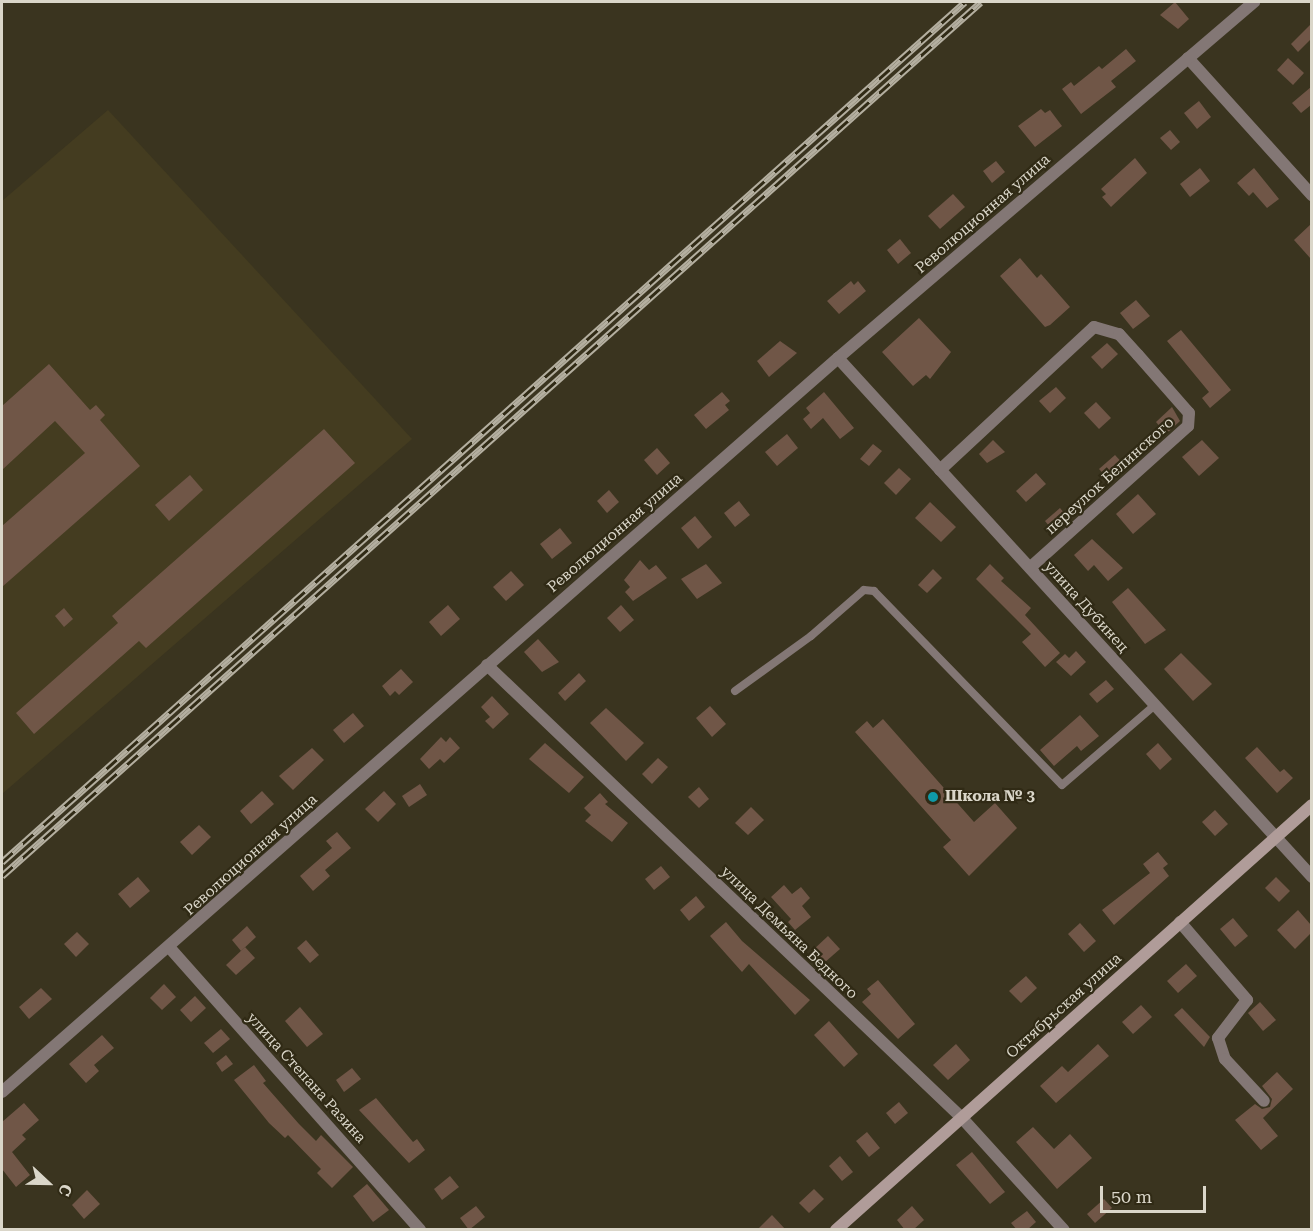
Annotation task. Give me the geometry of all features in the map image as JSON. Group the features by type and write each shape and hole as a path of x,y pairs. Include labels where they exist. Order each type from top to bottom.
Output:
{"main road":[{"name":"Октябрьская улица","path":"836,1230 1311,805"}],"street":[{"name":"Революционная улица","path":"2,1092 838,358 1254,2"},
{"path":"1188,58 1311,195"},
{"name":"переулок Белинского","path":"940,470 1094,327 1119,334 1189,413 1188,426 1030,568"},
{"name":"улица Дубинец","path":"838,358 1311,877"},
{"name":"улица Демьяна Бедного","path":"487,665 962,1118 1064,1230"},
{"path":"1180,922 1247,1000 1218,1038 1225,1059 1264,1101"},
{"name":"улица Степана Разина","path":"169,947 420,1230"}],"lane":[{"path":"735,691 811,636 864,590 874,591 1062,785 1155,705"}],"shaded area":[{"path":"108,110 412,439 2,794 2,201"}],"building":[{"path":"1175,2 1189,19 1178,29 1160,15"},
{"path":"1311,24 1311,39 1298,52 1291,44"},
{"path":"1126,49 1136,61 1111,81 1116,87 1081,114 1062,89 1071,82 1074,86 1099,66 1102,69"},
{"path":"1288,58 1304,73 1293,85 1277,70"},
{"path":"1311,87 1311,105 1301,113 1292,103"},
{"path":"1199,101 1211,117 1197,129 1184,113"},
{"path":"1041,109 1045,113 1050,110 1062,126 1035,147 1018,126"},
{"path":"1170,130 1180,142 1171,150 1160,138"},
{"path":"1135,158 1147,173 1111,207 1102,197 1106,194 1101,189"},
{"path":"996,161 1005,172 992,183 983,171"},
{"path":"1200,168 1210,181 1190,197 1180,184"},
{"path":"1254,168 1279,199 1267,208 1253,192 1249,196 1237,183"},
{"path":"953,194 965,207 940,229 928,216"},
{"path":"1311,224 1311,259 1294,240"},
{"path":"900,239 911,253 898,264 887,250"},
{"path":"1020,258 1037,278 1041,274 1070,307 1050,325 1045,327 1000,276"},
{"path":"851,281 854,285 858,281 866,291 839,314 827,301"},
{"path":"1136,300 1150,316 1133,329 1120,313"},
{"path":"919,318 951,352 930,379 926,375 913,386 882,352"},
{"path":"1181,330 1231,390 1210,408 1202,398 1209,392 1167,341"},
{"path":"780,341 797,353 769,377 757,361"},
{"path":"1107,343 1118,354 1102,369 1091,357"},
{"path":"49,364 90,410 96,405 105,415 100,420 140,466 2,587 2,526 85,453 55,421 2,470 2,406"},
{"path":"1056,387 1066,398 1050,413 1039,401"},
{"path":"722,392 730,401 725,405 729,410 706,429 694,415"},
{"path":"824,392 854,428 840,439 823,418 811,429 803,419 810,413 806,408"},
{"path":"1096,402 1111,418 1099,429 1084,413"},
{"path":"1172,407 1180,421 1166,434 1156,422"},
{"path":"324,429 355,463 146,648 139,641 34,734 16,713 118,623 112,616"},
{"path":"787,434 798,448 777,466 765,452"},
{"path":"993,440 1005,452 987,463 979,454"},
{"path":"1202,440 1219,458 1199,476 1182,457"},
{"path":"873,444 882,451 869,466 860,459"},
{"path":"657,448 670,463 657,475 644,460"},
{"path":"1115,455 1126,467 1110,481 1099,469"},
{"path":"899,468 911,479 896,495 884,483"},
{"path":"1036,473 1046,484 1026,502 1016,491"},
{"path":"190,475 203,490 169,521 155,505"},
{"path":"609,490 619,502 607,513 597,501"},
{"path":"1138,494 1156,514 1133,534 1116,514"},
{"path":"739,501 750,515 735,527 724,513"},
{"path":"930,502 956,527 941,542 915,518"},
{"path":"1060,508 1069,519 1054,532 1045,521"},
{"path":"695,516 712,537 698,549 681,528"},
{"path":"560,528 572,543 552,559 540,544"},
{"path":"1092,539 1123,568 1108,581 1094,565 1088,571 1074,555"},
{"path":"640,560 649,570 656,565 667,578 633,601 625,592 630,587 624,580"},
{"path":"706,564 722,583 697,599 681,579"},
{"path":"990,564 1004,578 1001,581 1031,608 1025,615 1060,653 1045,667 1022,642 1031,634 976,579"},
{"path":"933,569 942,578 927,593 918,585"},
{"path":"511,571 524,585 506,601 493,587"},
{"path":"1128,588 1166,630 1145,644 1112,602"},
{"path":"448,605 460,619 441,636 429,622"},
{"path":"621,605 634,620 620,632 607,618"},
{"path":"64,608 73,619 64,627 55,616"},
{"path":"538,639 559,662 542,672 524,652"},
{"path":"1076,651 1086,662 1071,676 1056,662 1065,654 1069,658"},
{"path":"1181,653 1212,684 1193,701 1164,669"},
{"path":"401,669 413,682 399,695 395,691 390,696 382,686"},
{"path":"579,673 586,681 565,701 558,693"},
{"path":"1106,680 1114,689 1097,703 1089,694"},
{"path":"492,696 509,714 493,729 485,721 490,717 481,707"},
{"path":"710,706 726,724 712,737 696,718"},
{"path":"606,708 644,743 626,761 590,723"},
{"path":"353,713 364,726 344,743 333,730"},
{"path":"1080,715 1099,736 1081,751 1077,746 1054,766 1040,750"},
{"name":"Школа № 3","path":"883,719 974,822 995,803 1017,828 969,876 943,847 951,840 855,732 867,721 873,728"},
{"path":"441,737 446,742 450,737 460,748 444,763 440,759 429,769 420,759"},
{"path":"545,743 584,777 569,793 529,759"},
{"path":"1158,743 1172,759 1160,770 1146,754"},
{"path":"1257,747 1280,772 1284,769 1293,778 1277,793 1245,758"},
{"path":"312,748 324,760 293,790 279,776"},
{"path":"658,758 668,767 652,784 642,774"},
{"path":"420,784 427,795 409,807 402,796"},
{"path":"699,787 709,799 699,808 688,797"},
{"path":"262,791 274,804 251,824 240,811"},
{"path":"384,791 396,804 378,822 365,809"},
{"path":"600,793 608,802 605,804 628,823 612,842 585,821 591,815 584,808"},
{"path":"751,807 764,820 748,835 735,823"},
{"path":"1215,810 1228,824 1215,836 1202,822"},
{"path":"199,825 211,837 192,855 180,842"},
{"path":"337,832 351,848 325,870 330,876 313,891 300,876 332,848 326,841"},
{"path":"1158,852 1168,864 1163,868 1169,876 1114,925 1102,910 1150,873 1143,864"},
{"path":"661,866 670,877 654,890 645,879"},
{"path":"138,877 150,891 130,908 118,894"},
{"path":"1276,877 1290,891 1279,902 1265,888"},
{"path":"784,885 792,894 801,887 810,898 802,906 811,917 795,930 788,922 791,919 771,897"},
{"path":"696,896 705,907 689,921 680,910"},
{"path":"1298,910 1311,925 1311,933 1295,949 1277,930"},
{"path":"1233,918 1248,936 1235,947 1220,929"},
{"path":"726,922 742,941 810,1000 795,1015 749,964 742,972 710,936"},
{"path":"1080,923 1096,941 1084,952 1068,934"},
{"path":"247,926 256,937 241,951 232,940"},
{"path":"77,932 89,944 76,957 64,944"},
{"path":"828,936 840,949 824,963 813,950"},
{"path":"306,940 319,955 310,963 297,948"},
{"path":"245,947 255,958 236,975 226,965"},
{"path":"1186,964 1197,976 1178,993 1167,981"},
{"path":"1026,976 1037,988 1021,1003 1009,991"},
{"path":"878,980 915,1024 898,1039 862,1002 871,994 867,989"},
{"path":"164,984 176,997 162,1010 150,998"},
{"path":"41,988 52,999 29,1019 19,1007"},
{"path":"195,996 206,1008 191,1022 180,1010"},
{"path":"1260,1002 1276,1020 1263,1031 1248,1013"},
{"path":"1141,1005 1152,1017 1133,1034 1122,1022"},
{"path":"300,1007 323,1034 307,1047 285,1021"},
{"path":"1182,1008 1210,1037 1204,1047 1174,1015"},
{"path":"829,1021 858,1054 844,1067 814,1035"},
{"path":"221,1029 230,1039 213,1053 204,1043"},
{"path":"102,1035 114,1048 94,1065 99,1071 86,1083 69,1064"},
{"path":"956,1044 970,1060 948,1080 933,1065"},
{"path":"1098,1044 1109,1056 1056,1103 1040,1086 1062,1066 1068,1072"},
{"path":"226,1055 233,1064 222,1072 216,1063"},
{"path":"254,1065 266,1081 263,1083 299,1124 316,1141 321,1135 353,1167 332,1188 317,1173 321,1169 288,1135 285,1138 269,1123 234,1080"},
{"path":"352,1068 361,1079 344,1092 336,1080"},
{"path":"1277,1072 1293,1089 1263,1118 1278,1136 1261,1150 1235,1120 1255,1104 1262,1109 1270,1107 1272,1099 1262,1086"},
{"path":"376,1098 413,1142 417,1139 425,1150 409,1163 359,1110"},
{"path":"899,1102 908,1113 895,1124 886,1113"},
{"path":"24,1103 39,1120 22,1135 26,1139 12,1152 30,1175 16,1187 2,1169 2,1122"},
{"path":"1033,1127 1054,1149 1070,1134 1092,1158 1057,1189 1016,1142"},
{"path":"867,1132 880,1148 869,1157 856,1141"},
{"path":"972,1152 1005,1192 990,1204 956,1165"},
{"path":"840,1156 853,1172 842,1181 829,1166"},
{"path":"450,1176 459,1187 442,1200 434,1189"},
{"path":"367,1184 389,1210 373,1222 353,1196"},
{"path":"814,1189 824,1199 809,1213 799,1203"},
{"path":"87,1190 100,1204 84,1219 72,1205"},
{"path":"1104,1199 1112,1208 1095,1223 1087,1214"},
{"path":"476,1206 485,1217 469,1230 460,1218"},
{"path":"912,1206 924,1220 913,1230 905,1230 897,1220"},
{"path":"1027,1211 1036,1222 1027,1230 1017,1230 1011,1223"},
{"path":"772,1215 786,1230 757,1230"}],"railway":[{"path":"2,862 965,2"},
{"path":"2,876 981,2"}],"place":[{"name":"Школа № 3","path":"933,797"}]}
